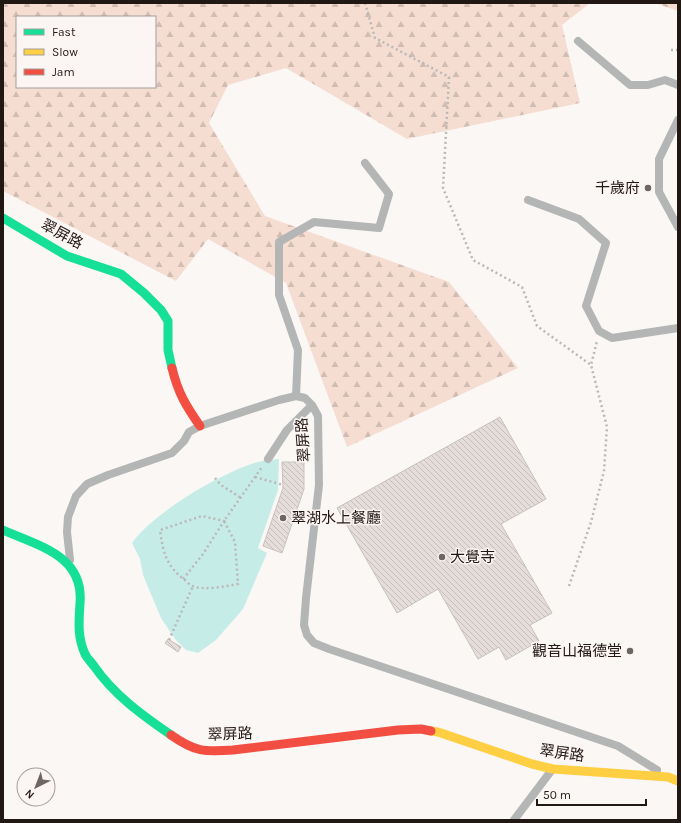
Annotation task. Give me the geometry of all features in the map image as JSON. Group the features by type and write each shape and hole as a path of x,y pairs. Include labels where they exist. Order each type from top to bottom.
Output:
{"main road":[{"name":"翠屏路","path":"3,218 67,256 121,274 144,293 161,310 168,321 168,350 175,381 185,405 200,426"},
{"path":"3,530 57,554 70,565"},
{"name":"翠屏路","path":"70,565 77,578 81,593 78,632 85,654 100,675 119,696 175,738 194,749 214,751 233,750 421,728 438,732 532,764 553,769 668,776 678,781"}],"lane":[{"path":"578,41 630,85 648,86 665,80 678,85"},
{"path":"678,120 660,159 659,192 678,227"},
{"path":"296,396 298,350 279,295 279,242 314,222 378,228 389,194 365,163"},
{"path":"528,200 579,219 606,243 586,306 599,330 612,338 678,328"},
{"name":"翠屏路","path":"70,565 68,516 76,496 87,484 172,453 184,441 189,432 200,426 279,400 296,396 305,398 312,404 318,416 319,485 304,625 307,635 314,643 329,650 376,666 618,746 668,776"},
{"path":"268,459 287,430 312,404"},
{"path":"514,820 553,769"}],"path":[{"path":"365,3 375,38 449,76 443,188 473,260 522,287 537,326 591,365"},
{"path":"671,50 678,50"},
{"path":"569,586 591,522 604,471 607,427 591,365 599,330"},
{"path":"183,579 203,554 224,521 268,459"},
{"path":"256,477 282,485"},
{"path":"215,478 221,485 241,498"},
{"path":"202,516 224,521 235,542 238,584 215,588 193,586 176,574 167,562 162,549 160,530 202,516"},
{"path":"169,640 193,586"}],"green space":[{"path":"3,3 590,3 562,25 580,103 407,139 286,68 228,85 209,123 265,216 449,282 518,368 347,447 286,283 208,239 176,281 3,191"},
{"path":"655,3 678,3 678,11"}],"water":[{"path":"279,459 278,490 258,548 267,553 243,609 216,640 198,653 186,650 175,639 161,618 143,575 140,559 132,543 155,519 189,495 208,484 243,467 261,461"}],"building":[{"name":"大覺寺","path":"500,417 546,499 501,524 552,613 530,625 539,641 506,660 499,647 478,659 438,589 397,613 337,508"},
{"name":"翠湖水上餐廳","path":"282,462 304,462 304,489 282,553 263,546 283,488"},
{"path":"168,639 181,647 178,652 165,643"}],"traffic: fast":[{"path":"3,218 67,256 121,274 144,293 161,310 168,321 168,350 172,368"},
{"path":"3,530 44,547 67,563 75,574 79,587 80,635 82,647 86,656 110,686 139,712 171,735"}],"traffic: slow":[{"path":"431,731 438,732 532,764 553,769 668,777 678,781"}],"traffic: jam":[{"path":"172,368 183,399 200,426"},
{"path":"171,735 179,741 194,748 214,751 398,730 421,729 431,731"}],"place":[{"name":"千歲府","path":"648,188"},
{"name":"翠湖水上餐廳","path":"283,518"},
{"name":"大覺寺","path":"442,557"},
{"name":"觀音山福德堂","path":"630,651"}]}
